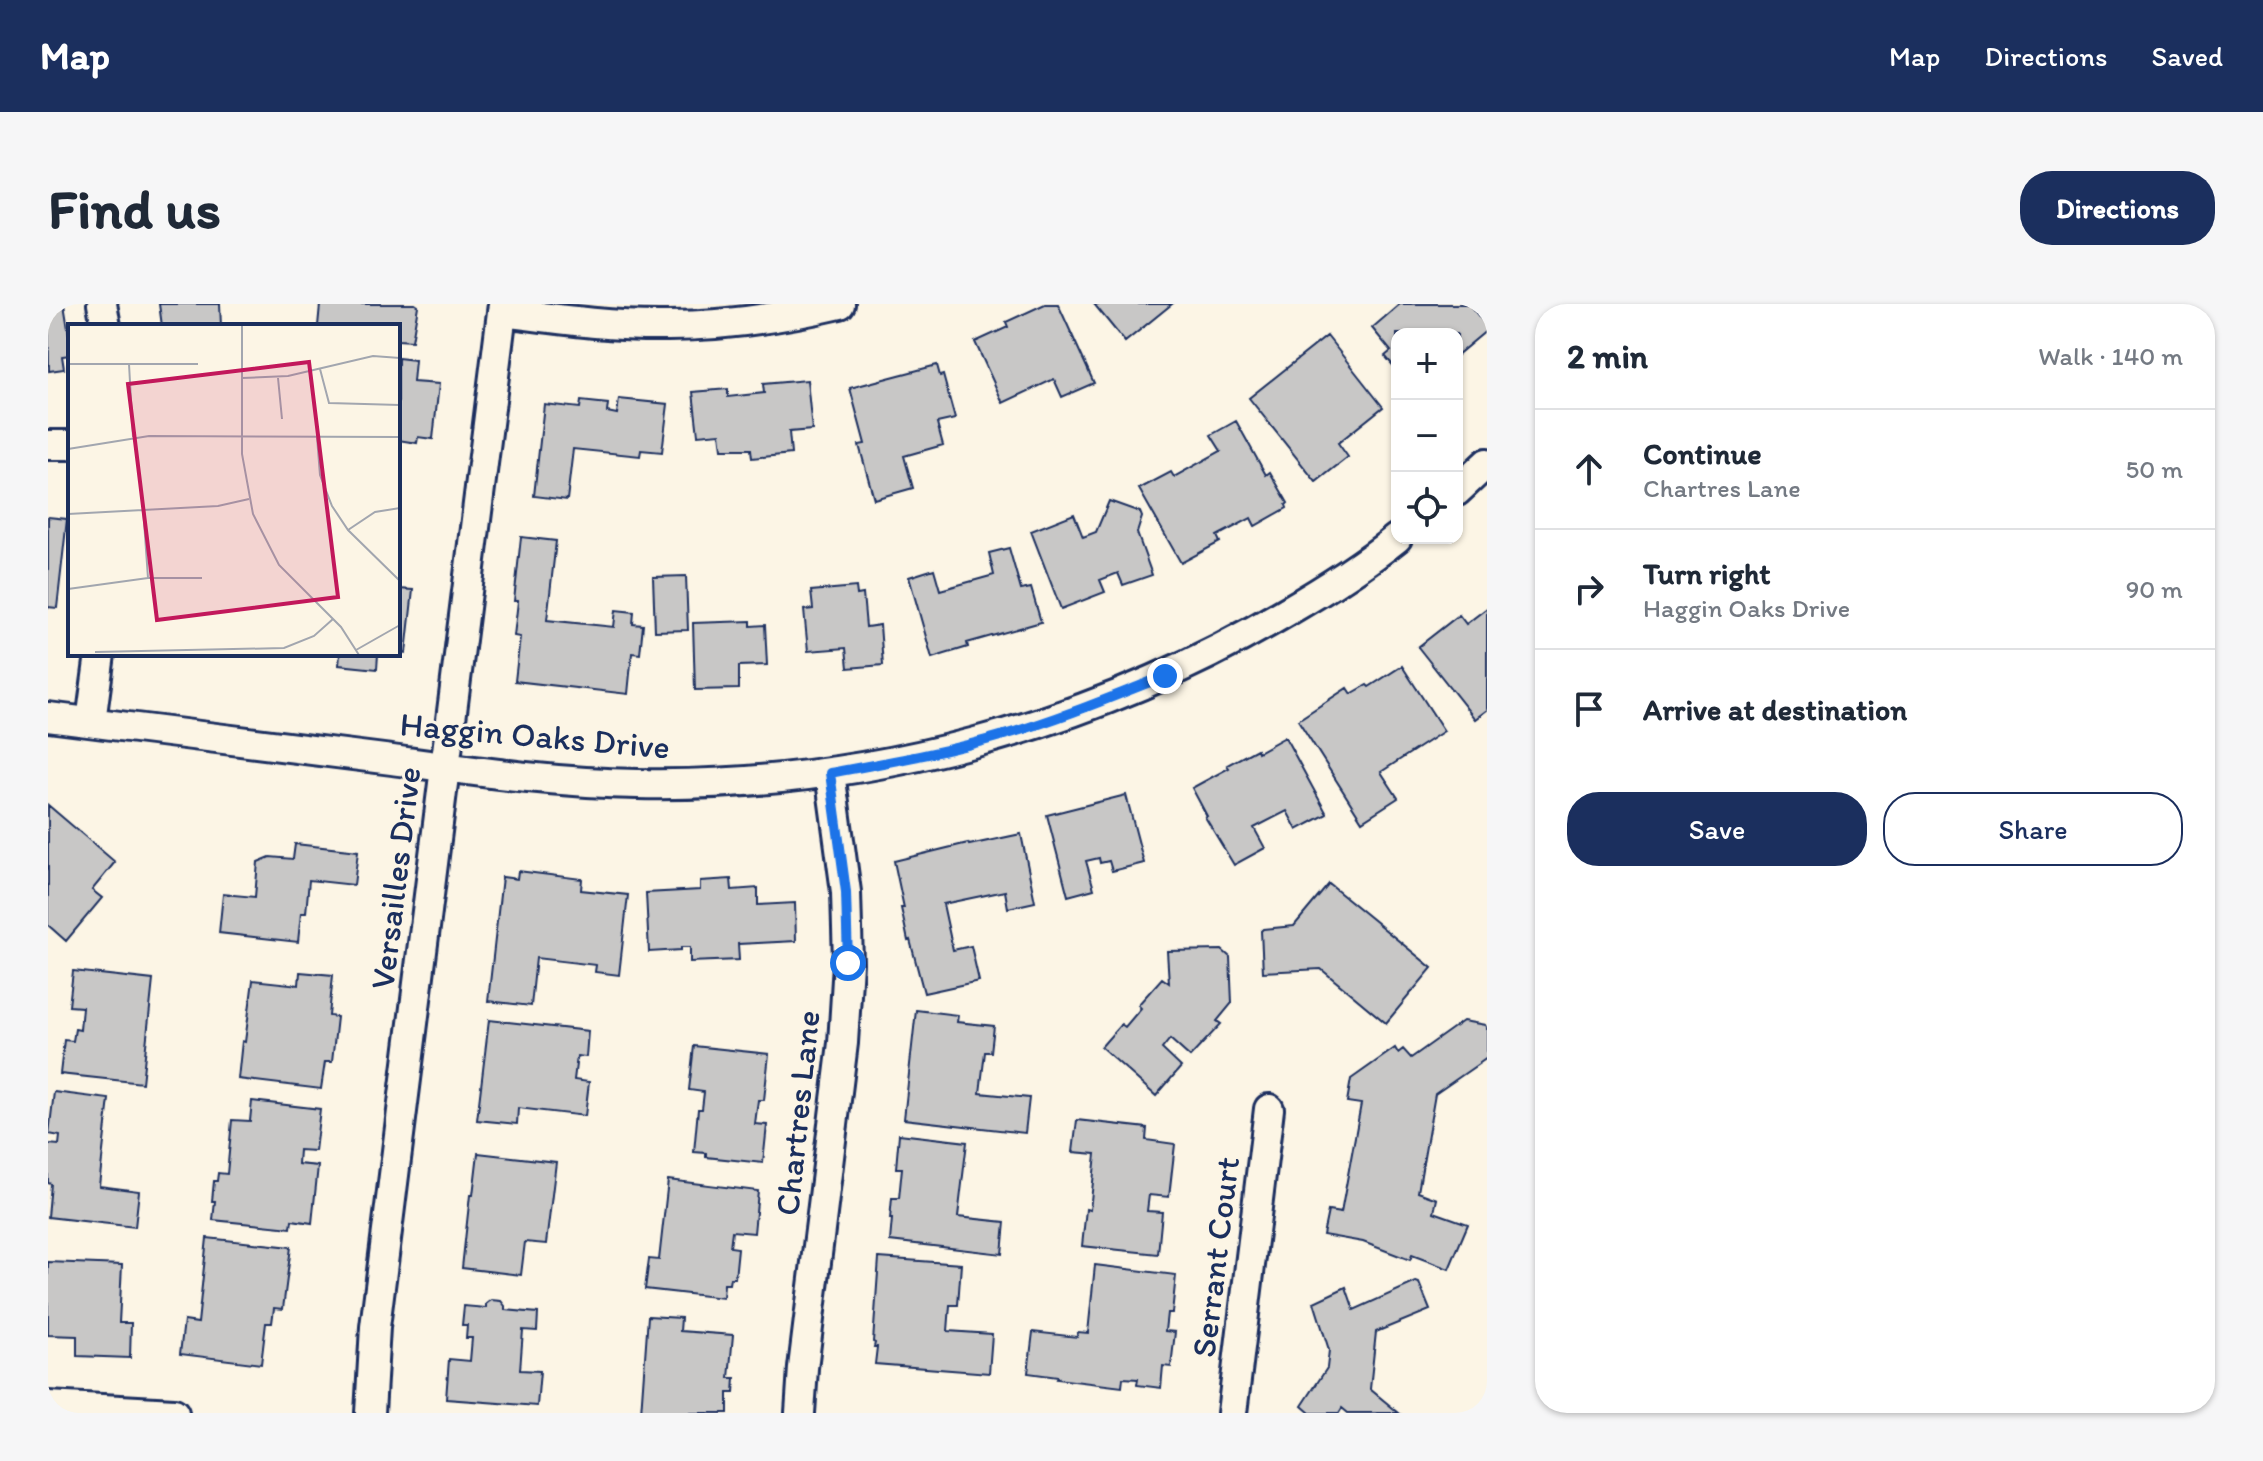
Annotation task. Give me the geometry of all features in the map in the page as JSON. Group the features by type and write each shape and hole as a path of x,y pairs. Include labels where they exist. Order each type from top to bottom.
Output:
{"street":[{"path":"102,304 106,324"},
{"path":"503,308 602,324 669,326 736,322 840,304"},
{"name":"Versailles Drive","path":"370,1413 375,1327 503,308"},
{"path":"1463,485 1487,463"},
{"name":"Haggin Oaks Drive","path":"48,717 552,780 638,784 724,783 830,773 921,756 1004,735 1085,708 1165,676 1247,635 1321,591 1391,542"},
{"path":"91,722 100,656"},
{"name":"Chartres Lane","path":"800,1413 843,1043 848,963 846,892 830,773"},
{"name":"Serrant Court","path":"1232,1413 1269,1109"},
{"path":"48,1406 174,1413"}],"building":[{"path":"48,304 64,304 68,355 62,356 64,369 49,371"},
{"path":"159,304 220,304 221,324 162,324"},
{"path":"415,304 418,306 412,341 400,340 400,324 318,324 320,305"},
{"path":"1045,304 1058,304 1094,383 1062,397 1054,379 1003,403 975,342 1008,327 1006,322"},
{"path":"1094,304 1172,304 1125,342"},
{"path":"1400,304 1477,304 1472,308 1487,330 1463,350 1463,328 1391,328 1391,351 1372,328"},
{"path":"1327,336 1383,407 1338,443 1348,457 1316,482 1249,398"},
{"path":"400,358 415,360 413,382 439,384 433,439 418,437 417,443 400,440"},
{"path":"937,365 940,376 943,375 955,419 937,423 943,445 904,456 913,488 874,499 859,445 865,444 850,388"},
{"path":"807,380 812,430 789,432 791,454 752,458 751,449 722,449 720,433 698,435 693,392 728,389 728,397 764,393 763,384"},
{"path":"619,399 668,404 662,452 641,450 640,456 573,449 567,500 534,496 544,404 580,408 581,401 608,404 607,412 617,414"},
{"path":"1236,421 1266,475 1270,472 1288,503 1287,508 1255,526 1251,518 1217,536 1220,542 1181,563 1139,489 1171,472 1174,477 1221,451 1211,435"},
{"path":"1109,501 1140,512 1142,517 1137,533 1152,575 1123,585 1118,573 1100,580 1105,592 1061,609 1031,531 1074,514 1083,537 1096,532"},
{"path":"48,517 67,519 57,608 48,607"},
{"path":"521,537 556,541 547,620 614,627 616,610 634,612 633,624 643,625 640,654 632,653 628,694 515,681 520,637 514,636 518,601 514,601"},
{"path":"1009,548 1021,590 1031,588 1041,622 967,643 968,647 932,658 909,577 934,569 940,590 994,575 989,553"},
{"path":"686,576 688,630 655,631 653,577"},
{"path":"856,587 857,595 863,594 866,627 880,625 883,665 848,668 846,648 808,651 804,610 813,609 811,591"},
{"path":"400,589 413,590 406,653 400,652"},
{"path":"1487,608 1487,710 1475,719 1418,647 1459,615 1466,624"},
{"path":"751,621 751,626 765,625 767,665 739,666 739,689 695,690 693,623"},
{"path":"340,656 378,656 377,669 339,665"},
{"path":"1402,666 1444,731 1381,772 1398,798 1362,821 1298,720 1347,688 1351,694 1367,685 1369,687"},
{"path":"1285,737 1327,814 1297,830 1287,811 1254,828 1265,848 1234,865 1205,817 1192,788 1229,768 1227,765"},
{"path":"1126,795 1144,863 1112,871 1109,861 1100,863 1099,858 1086,861 1094,889 1068,896 1047,815"},
{"path":"48,805 115,862 92,890 102,898 66,941 48,925"},
{"path":"1021,834 1035,902 1008,908 1005,891 943,904 953,950 971,946 979,981 924,993 908,941 894,861"},
{"path":"295,844 358,851 354,885 309,880 306,913 301,913 298,942 219,933 223,894 255,897 258,862 270,857 293,859"},
{"path":"518,871 582,879 581,890 628,895 619,975 595,972 596,965 536,958 531,1006 488,1001 502,877 517,879"},
{"path":"731,879 732,890 758,888 758,905 795,903 796,941 738,944 739,960 690,962 690,947 649,952 646,893 700,890 700,881"},
{"path":"1329,884 1432,968 1386,1023 1321,969 1263,972 1261,931 1294,926"},
{"path":"1222,950 1230,957 1232,1003 1217,1021 1221,1024 1190,1057 1170,1039 1162,1049 1181,1067 1156,1096 1101,1047 1121,1024 1125,1027 1141,1008 1138,1005 1162,978 1169,983 1167,951"},
{"path":"73,971 153,980 142,1083 60,1074 64,1040 73,1041 75,1029 80,1030 82,1007 69,1006"},
{"path":"300,972 333,975 329,1016 337,1017 332,1062 325,1062 321,1089 238,1079 253,980 299,985"},
{"path":"916,1010 958,1015 957,1022 994,1026 991,1052 985,1052 980,1093 1029,1098 1025,1133 904,1119"},
{"path":"489,1020 588,1031 586,1057 577,1056 574,1080 589,1082 585,1116 518,1108 517,1124 477,1120"},
{"path":"1463,1021 1485,1025 1487,1058 1435,1094 1418,1192 1437,1199 1434,1212 1468,1224 1449,1269 1412,1255 1410,1260 1363,1242 1323,1235 1328,1211 1341,1213 1361,1104 1347,1102 1351,1079 1395,1048 1398,1053 1403,1049 1411,1058"},
{"path":"694,1046 769,1054 764,1100 758,1100 755,1124 767,1125 763,1163 706,1157 706,1153 694,1152 698,1109 702,1109 704,1092 689,1090"},
{"path":"54,1092 109,1099 99,1186 139,1191 135,1227 48,1217 51,1184 48,1183 48,1144 59,1145 60,1136 49,1134"},
{"path":"252,1101 320,1109 315,1151 299,1150 298,1164 318,1166 312,1223 292,1220 291,1228 213,1220 214,1181 217,1181 218,1173 227,1174 232,1120 250,1121"},
{"path":"1077,1120 1147,1128 1146,1140 1175,1144 1169,1197 1149,1195 1147,1211 1162,1212 1158,1254 1082,1246 1086,1209 1090,1210 1096,1154 1073,1152"},
{"path":"899,1134 967,1142 958,1217 1005,1222 1002,1254 890,1241 892,1198 899,1198 902,1168 896,1168"},
{"path":"478,1153 556,1162 546,1244 525,1242 521,1275 462,1268"},
{"path":"668,1180 758,1191 754,1233 732,1231 730,1247 738,1248 735,1278 724,1284 723,1298 645,1289 649,1259 659,1260"},
{"path":"207,1238 291,1247 283,1309 274,1308 272,1323 266,1323 261,1364 180,1354 184,1321 198,1323"},
{"path":"879,1258 961,1264 958,1305 950,1305 948,1331 992,1334 989,1373 875,1364 877,1347 873,1342"},
{"path":"48,1262 122,1265 119,1323 131,1323 130,1358 77,1356 77,1336 48,1335"},
{"path":"1095,1265 1176,1275 1172,1313 1167,1313 1165,1331 1175,1332 1171,1367 1163,1366 1161,1388 1137,1385 1138,1379 1123,1378 1122,1387 1028,1373 1033,1332 1077,1337 1078,1332 1088,1333"},
{"path":"1416,1282 1430,1310 1376,1332 1370,1389 1399,1413 1348,1413 1342,1408 1339,1413 1310,1413 1302,1406 1327,1368 1329,1350 1314,1302 1346,1287 1354,1310"},
{"path":"491,1300 501,1301 505,1310 538,1313 537,1331 523,1330 520,1370 540,1371 537,1406 446,1399 449,1359 470,1361 472,1338 466,1338 467,1325 462,1325 464,1306 486,1308"},
{"path":"648,1316 681,1318 680,1331 733,1335 729,1378 735,1378 734,1393 728,1393 728,1413 641,1413"}],"route":[{"path":"848,963 846,892 830,773 921,756 1004,735 1085,708 1165,676"}]}
